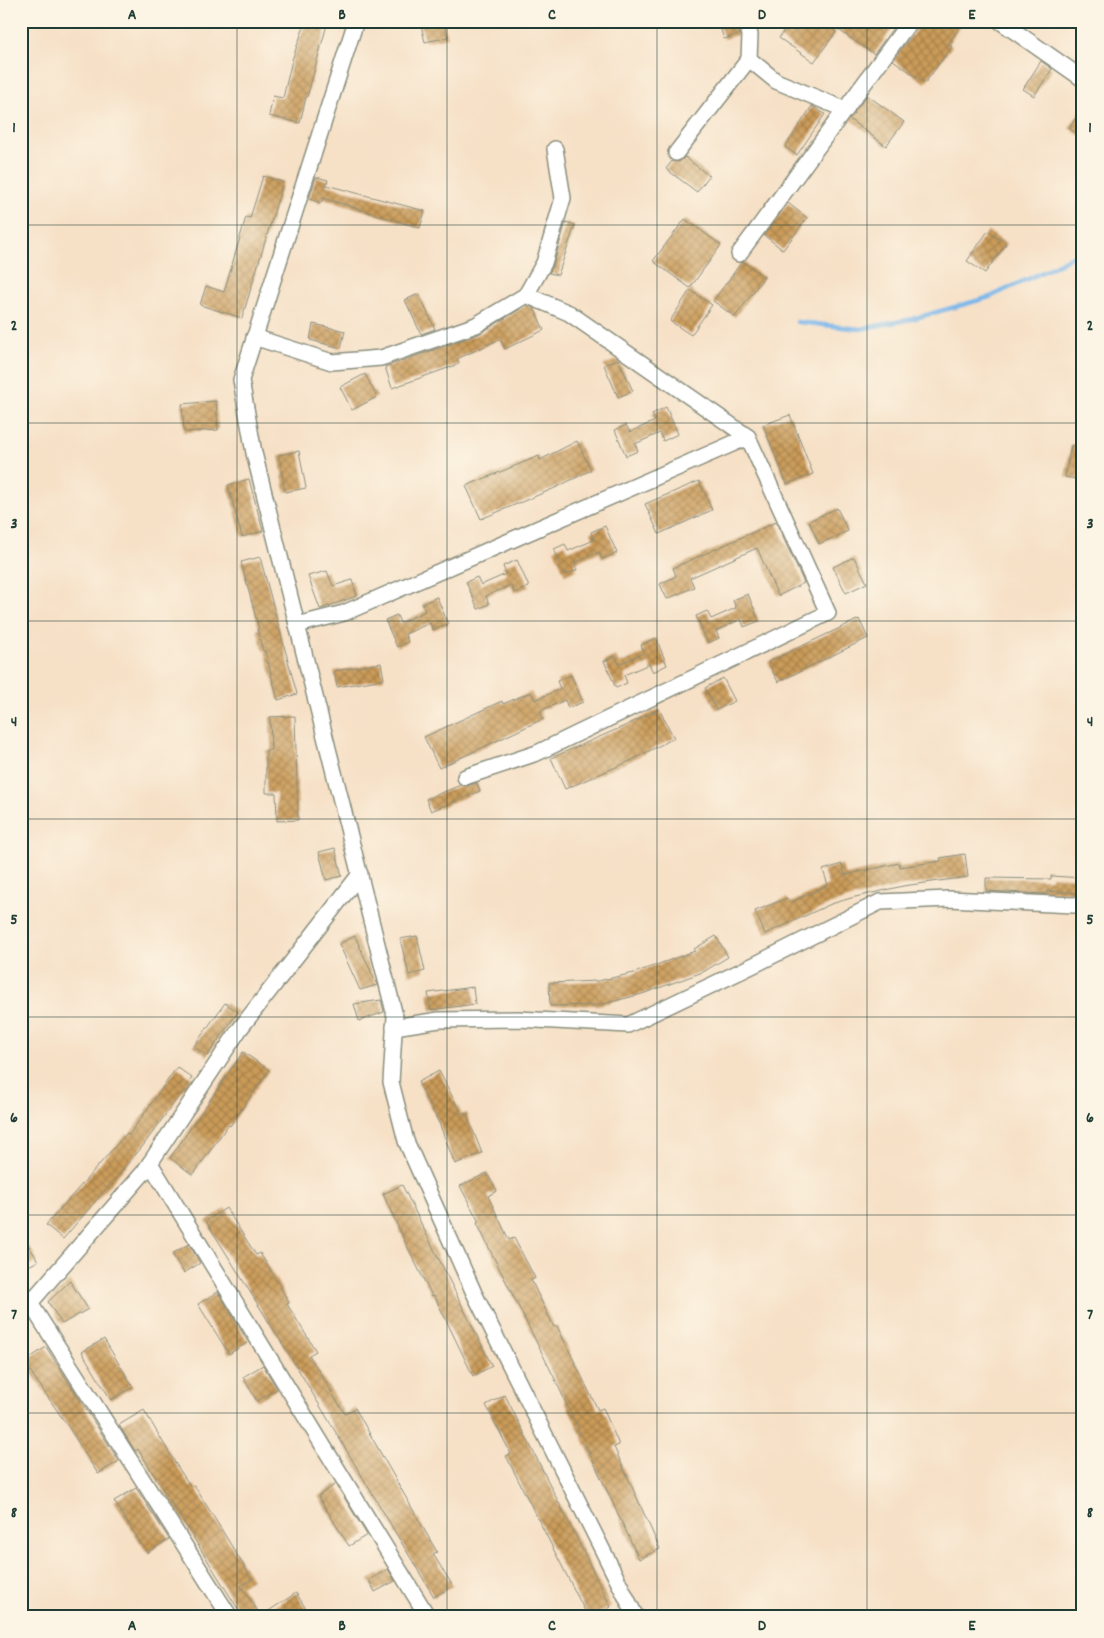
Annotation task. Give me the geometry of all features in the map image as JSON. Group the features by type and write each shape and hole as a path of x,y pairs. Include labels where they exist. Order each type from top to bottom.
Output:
{"street":[{"path":"356,21 241,380 254,453 395,1016 391,1082 406,1141 474,1293 636,1617"},
{"path":"676,153 749,59 750,36 746,21"},
{"path":"739,254 910,21"},
{"path":"1000,21 1083,79"},
{"path":"749,59 776,81 846,110"},
{"path":"254,337 332,362 381,358 476,324 526,295 544,263 564,198 555,149"},
{"path":"465,778 538,753 828,613 748,437 569,313 526,295"},
{"path":"297,625 344,613 748,437"},
{"path":"230,1617 26,1304 150,1163 239,1030 360,874"},
{"path":"394,1027 439,1020 518,1019 628,1025 880,902 950,899 1083,904"},
{"path":"150,1163 428,1617"}],"building":[{"path":"306,21 328,21 300,123 269,116 273,96 283,98 292,60"},
{"path":"420,21 443,21 448,37 425,42"},
{"path":"718,21 737,21 740,34 724,39"},
{"path":"790,21 821,21 836,32 814,62 779,38"},
{"path":"843,21 898,21 874,54 837,29"},
{"path":"919,21 964,21 948,44 952,46 925,83 893,60 918,27"},
{"path":"1041,61 1052,69 1034,96 1023,89"},
{"path":"867,95 904,122 886,146 849,119"},
{"path":"812,106 825,114 797,155 785,147"},
{"path":"1083,107 1083,138 1069,128"},
{"path":"685,157 709,176 697,192 666,169 672,161 679,162"},
{"path":"263,176 283,182 242,318 200,305 206,286 224,292 246,217 250,218"},
{"path":"316,177 328,180 326,185 425,211 420,228 323,198 321,203 309,199"},
{"path":"788,203 807,218 783,250 764,235"},
{"path":"685,219 721,245 690,288 653,261"},
{"path":"566,222 575,225 558,275 549,273 553,266"},
{"path":"988,231 1006,244 985,273 967,261"},
{"path":"743,262 764,277 735,317 713,301"},
{"path":"690,290 712,305 691,335 670,321"},
{"path":"419,294 435,329 421,334 405,300"},
{"path":"527,305 534,308 544,330 505,349 500,339 457,359 459,364 392,388 385,367 479,334"},
{"path":"313,324 345,331 341,348 310,340"},
{"path":"618,359 633,391 618,397 604,365"},
{"path":"365,374 377,397 352,410 340,387"},
{"path":"216,401 218,430 184,432 182,404"},
{"path":"666,407 678,434 663,441 660,433 635,444 638,451 626,456 615,430 626,425 630,432 655,421 652,414"},
{"path":"790,415 813,474 787,484 763,425"},
{"path":"577,441 591,470 555,488 481,519 466,486 539,456 540,460"},
{"path":"1071,445 1083,447 1081,480 1065,477"},
{"path":"299,451 306,488 285,492 279,455"},
{"path":"249,479 263,531 242,537 228,485"},
{"path":"699,481 712,510 659,534 645,504"},
{"path":"837,508 848,531 819,544 809,521"},
{"path":"776,522 804,583 778,596 757,548 690,578 694,587 667,599 660,584 676,576 673,568"},
{"path":"605,526 617,553 602,559 599,552 574,563 577,570 565,575 554,549 565,544 568,551 594,540 591,532"},
{"path":"260,557 297,694 278,700 257,629 259,629 241,562"},
{"path":"854,557 867,583 846,593 833,567"},
{"path":"517,560 529,587 514,593 511,585 486,596 489,604 478,609 466,582 477,577 481,585 506,574 503,566"},
{"path":"327,571 333,586 352,580 357,596 320,609 308,576"},
{"path":"748,594 759,621 744,627 741,619 716,631 719,638 708,643 696,616 707,611 711,619 736,608 733,600"},
{"path":"437,597 448,624 433,630 430,623 405,634 408,642 397,647 385,620 397,615 400,623 425,611 422,604"},
{"path":"859,619 868,638 778,682 768,662"},
{"path":"656,638 667,665 653,672 649,664 624,675 627,683 616,688 604,661 616,656 619,664 644,653 641,645"},
{"path":"381,663 384,679 337,687 334,671"},
{"path":"571,675 583,702 568,708 565,700 540,711 543,719 439,768 424,737 502,701 503,704 531,692 535,700 560,689 557,681"},
{"path":"723,678 735,701 716,710 705,688"},
{"path":"659,709 674,738 630,761 565,789 551,758"},
{"path":"295,716 298,820 277,821 276,793 266,793 266,750 271,750 270,717"},
{"path":"477,783 480,791 431,811 426,799 461,785 467,786"},
{"path":"335,848 342,876 326,880 319,852"},
{"path":"965,854 968,877 903,886 851,898 831,904 765,934 755,911 787,898 790,903 828,885 823,870 842,864 845,875 899,863 900,867 941,861 940,858"},
{"path":"1051,876 1083,878 1083,893 1047,891 1046,894 986,891 986,878 1051,879"},
{"path":"355,936 377,985 360,990 339,944"},
{"path":"417,936 425,971 409,975 400,939"},
{"path":"716,936 728,957 703,972 642,994 599,1005 550,1006 549,983 598,981 634,973 695,951 694,949"},
{"path":"473,987 475,1004 431,1010 428,993"},
{"path":"381,1000 384,1012 359,1021 354,1004"},
{"path":"225,1003 238,1012 207,1056 194,1046"},
{"path":"243,1052 269,1070 193,1175 170,1158"},
{"path":"177,1067 192,1078 142,1147 63,1239 46,1225 127,1133 129,1135"},
{"path":"439,1071 462,1115 466,1113 482,1153 455,1164 439,1123 418,1082"},
{"path":"487,1173 497,1191 488,1196 509,1240 514,1238 535,1278 531,1280 554,1327 557,1326 598,1410 603,1408 619,1445 614,1447 660,1549 639,1559 554,1377 460,1186"},
{"path":"402,1185 492,1366 473,1376 434,1295 432,1296 407,1246 383,1194"},
{"path":"226,1208 256,1255 260,1253 278,1283 289,1303 287,1304 316,1351 309,1355 345,1414 355,1408 437,1552 433,1554 453,1586 434,1597 295,1364 206,1221"},
{"path":"189,1244 200,1263 184,1273 172,1254"},
{"path":"29,1246 38,1261 21,1270 21,1251"},
{"path":"70,1281 88,1309 62,1324 48,1302"},
{"path":"218,1292 248,1342 229,1354 198,1304"},
{"path":"104,1339 133,1387 111,1400 82,1352"},
{"path":"46,1347 119,1461 98,1474 24,1362"},
{"path":"263,1365 277,1389 257,1401 243,1377"},
{"path":"505,1395 611,1607 592,1617 588,1617 506,1456 511,1454 486,1405"},
{"path":"144,1410 177,1466 191,1487 194,1485 252,1579 241,1586 261,1616 296,1593 306,1609 293,1617 243,1617 138,1449 135,1451 119,1425"},
{"path":"336,1484 367,1535 349,1546 318,1496"},
{"path":"136,1488 169,1539 147,1553 114,1501"},
{"path":"388,1569 395,1581 375,1592 369,1580"}],"waterway":[{"path":"797,322 860,329 912,319 990,297 1051,268 1083,250"}]}
